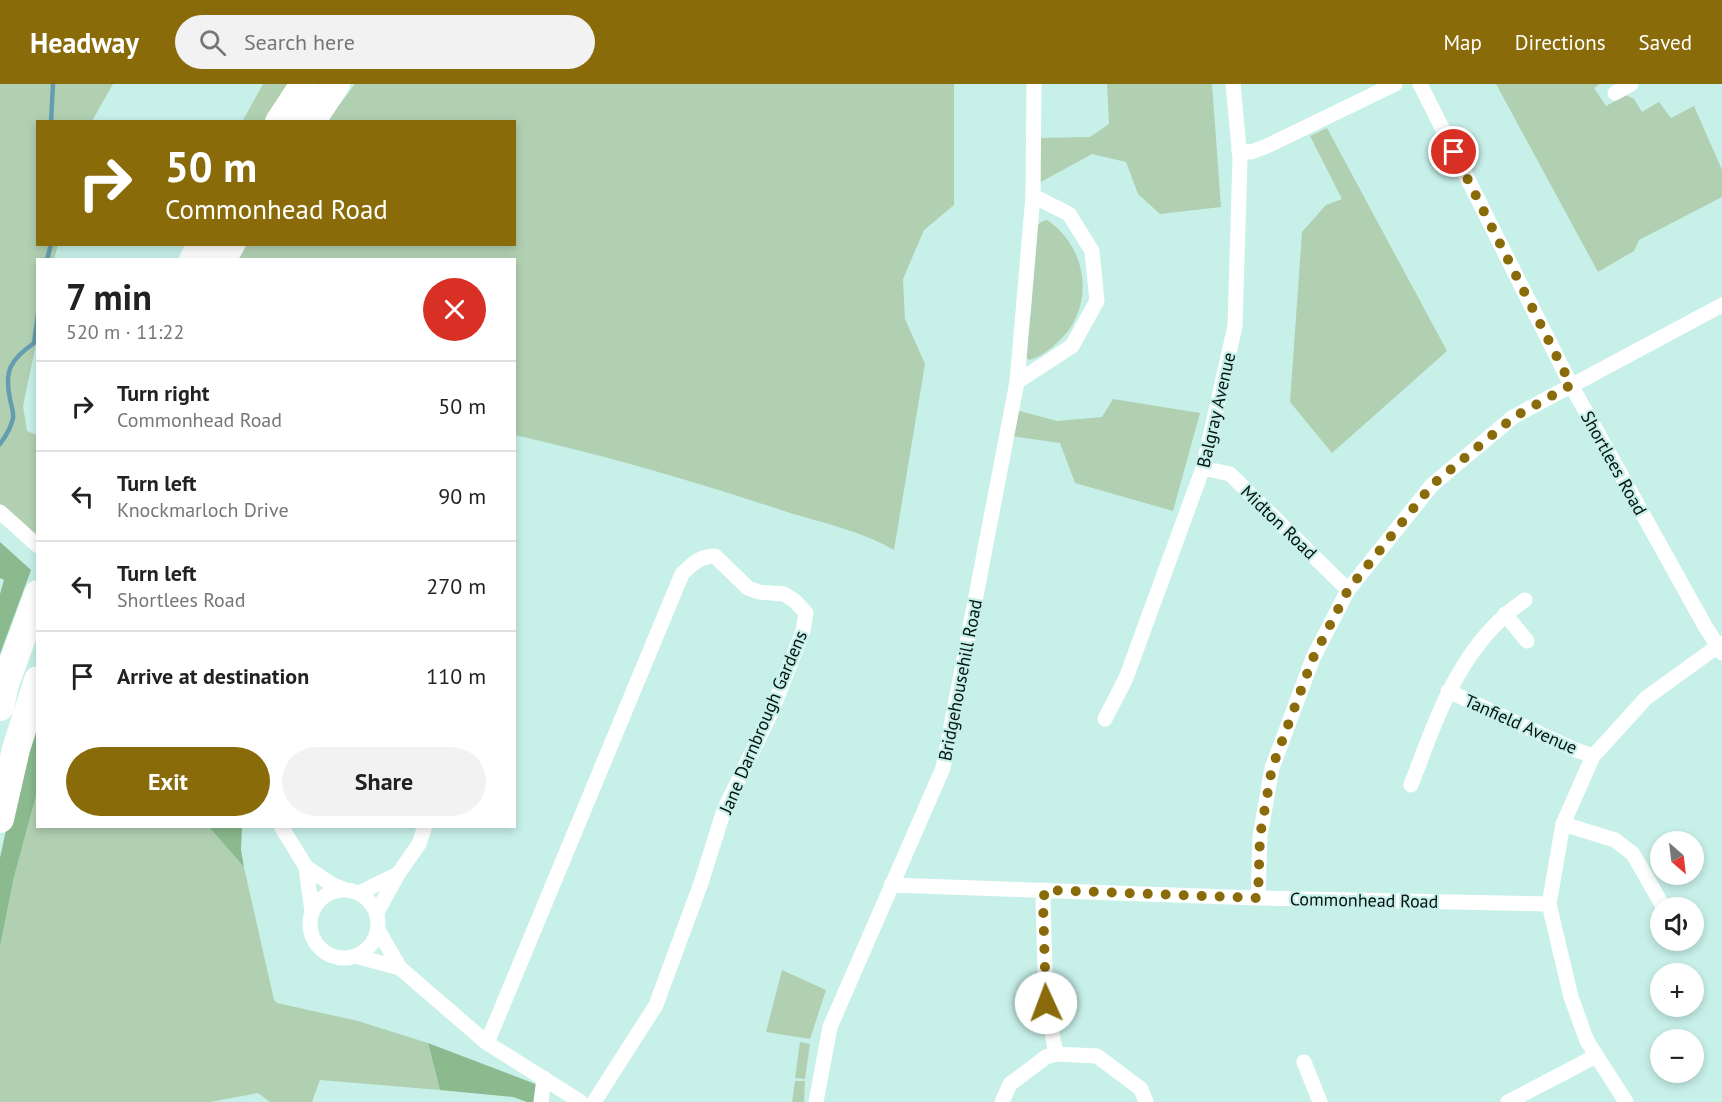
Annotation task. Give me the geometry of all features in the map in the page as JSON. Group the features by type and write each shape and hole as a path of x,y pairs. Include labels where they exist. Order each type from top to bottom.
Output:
{"highway":[{"path":"280,120 304,84"},
{"path":"312,120 336,84"},
{"path":"0,707 5,684 36,599"},
{"path":"0,819 16,749 36,686"}],"street":[{"name":"Bridgehousehill Road","path":"816,1102 830,1027 943,768 1017,382 1033,196 1034,84"},
{"name":"Balgray Avenue","path":"1105,719 1126,678 1203,468 1235,326 1239,151 1233,84"},
{"path":"1239,151 1251,152 1267,146 1395,84"},
{"name":"Shortlees Road","path":"1420,84 1571,385 1720,648 1722,663"},
{"path":"1615,93 1631,84"},
{"path":"1017,382 1072,346 1097,301 1092,251 1069,214 1033,196"},
{"path":"1258,898 1260,836 1272,768 1313,658 1348,590 1432,485 1514,417 1722,305"},
{"name":"Midton Road","path":"1203,468 1230,474 1348,590"},
{"path":"0,512 36,544"},
{"name":"Jane Darnbrough Gardens","path":"487,1043 682,574 694,561 707,556 715,556 748,588 759,592 784,594 795,601 806,613 803,631 771,713 724,810 701,883 656,1005 594,1102"},
{"path":"1411,785 1448,691 1478,642 1505,614 1525,600"},
{"path":"1505,614 1527,641"},
{"path":"1626,1102 1587,1041 1571,997 1549,904 1563,824 1593,756 1646,698 1720,648"},
{"name":"Tanfield Avenue","path":"1448,691 1593,756"},
{"path":"1563,824 1615,840 1633,854 1658,897"},
{"path":"282,828 306,867 312,912 309,929 318,946 324,952 338,958 355,956 400,968"},
{"path":"377,912 398,874 419,844 424,828"},
{"path":"306,867 343,889 359,892 374,904 378,930 400,968 487,1043 581,1102"},
{"path":"359,892 398,874"},
{"name":"Commonhead Road","path":"891,885 1258,898 1549,904"},
{"path":"312,912 319,900 343,889"},
{"path":"1045,890 1043,902 1046,1003 1056,1054"},
{"path":"355,956 370,946 378,930"},
{"path":"1002,1102 1011,1083 1046,1057 1056,1054 1097,1056 1141,1089 1146,1102"},
{"path":"1508,1102 1596,1056"},
{"path":"1304,1062 1320,1102"},
{"path":"541,1102 544,1078"}],"green space":[{"path":"0,84 113,84 93,120 36,120 36,246 58,246 54,258 36,258 36,344 23,406 27,431 36,435 36,535 0,504"},
{"path":"263,84 295,84 270,120 243,120"},
{"path":"355,84 954,84 954,205 924,230 903,279 905,319 925,364 894,550 855,533 686,480 516,435 516,258 239,258 246,246 516,246 516,120 328,120"},
{"path":"1107,84 1212,84 1221,207 1160,214 1138,194 1126,162 1092,154 1039,183 1037,138 1090,137 1109,124"},
{"path":"1496,84 1600,84 1594,88 1606,106 1626,95 1634,99 1642,112 1659,102 1671,118 1694,106 1722,170 1722,197 1639,240 1634,251 1598,272"},
{"path":"1327,128 1447,351 1332,453 1290,402 1302,232 1326,205 1342,199 1310,136"},
{"path":"1047,220 1072,246 1079,262 1082,297 1078,313 1069,329 1050,349 1029,360 1025,356 1038,225"},
{"path":"1113,399 1200,413 1173,511 1075,483 1060,443 1010,436 1016,410 1057,421 1102,417"},
{"path":"0,542 31,570 0,654 0,594 4,580 0,578"},
{"path":"36,722 36,796 14,877 0,947 0,858 9,816"},
{"path":"36,796 36,828 210,828 244,867 274,1000 277,1003 358,1021 428,1043 440,1090 320,1080 312,1102 270,1102 258,1093 210,1102 0,1102 0,947 14,877"},
{"path":"210,828 242,828 241,850 244,867"},
{"path":"782,970 826,990 810,1039 766,1032"},
{"path":"800,1042 810,1044 805,1079 795,1078"},
{"path":"428,1043 538,1085 535,1102 513,1097 440,1090"},
{"path":"795,1081 805,1081 804,1102 792,1102"}],"waterway":[{"path":"51,120 53,84"},
{"path":"48,258 50,246"},
{"path":"0,444 13,418 8,389 9,373 14,361 34,343 36,328"}],"route":[{"path":"1046,1003 1043,902 1045,890 1258,898 1260,836 1272,768 1313,658 1348,590 1432,485 1514,417 1571,385 1454,152"}]}
